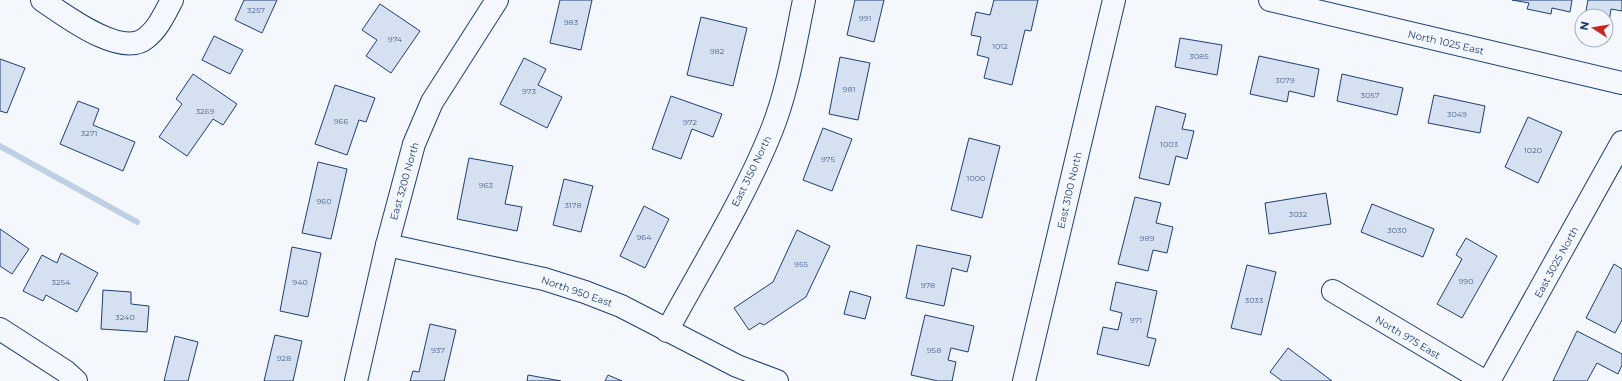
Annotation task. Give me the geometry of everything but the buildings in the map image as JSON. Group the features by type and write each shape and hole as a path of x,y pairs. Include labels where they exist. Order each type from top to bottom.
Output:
{"street":[{"path":"42,0 93,32 113,41 135,44 146,39 156,27 172,0"},
{"name":"East 3200 North","path":"356,381 387,245 414,144 429,109 497,0"},
{"name":"East 3150 North","path":"667,331 750,178 771,132 786,86 804,0"},
{"name":"East 3100 North","path":"1024,381 1114,0"},
{"name":"North 1025 East","path":"1270,0 1622,84"},
{"name":"East 3025 North","path":"1489,381 1622,142"},
{"name":"North 950 East","path":"387,245 544,279 584,292 620,306 737,366 777,381"},
{"name":"North 975 East","path":"1333,291 1484,381"},
{"path":"0,329 65,371 76,381"}],"waterway":[{"path":"0,146 137,222"}]}
